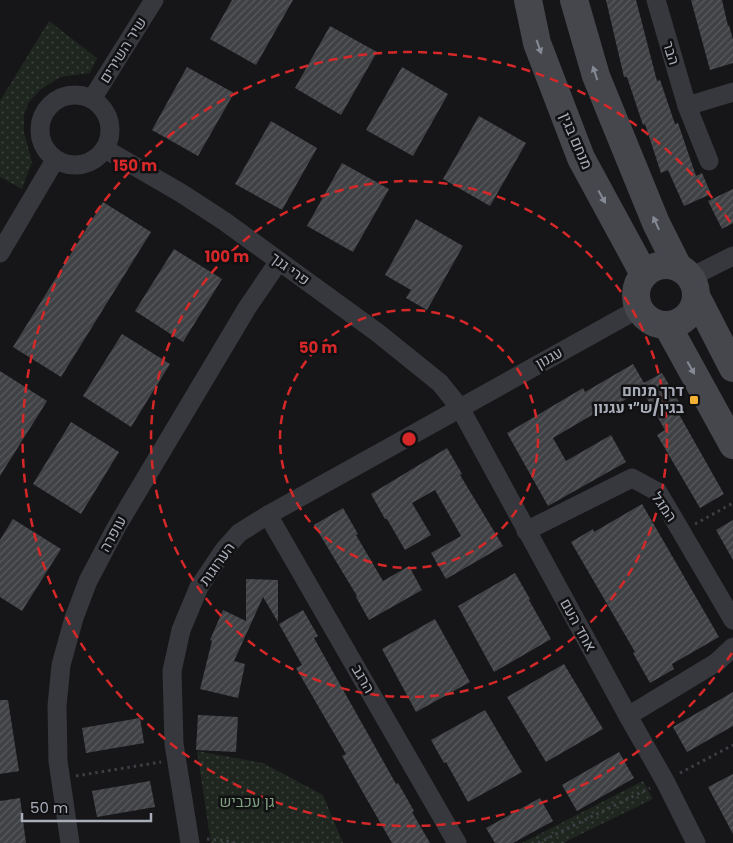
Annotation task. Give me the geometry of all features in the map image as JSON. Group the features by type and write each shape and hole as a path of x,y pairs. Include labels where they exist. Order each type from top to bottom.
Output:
{"main road":[{"name":"מנחם בגין","path":"528,0 537,43 581,158 644,274"},
{"path":"574,0 596,76 656,222 733,368"},
{"path":"665,264 688,280 694,306 681,321 672,325 662,325 644,317 638,309 635,299 639,279 655,266 665,264"},
{"path":"667,325 733,445"}],"street":[{"name":"שיר השירים","path":"92,99 154,0"},
{"name":"הבר","path":"656,0 687,106 709,161"},
{"path":"687,106 733,92"},
{"path":"75,94 87,96 98,103 106,112 110,131 108,143 104,148 101,154 88,163 76,166 63,164 52,158 44,149 40,140 39,128 42,116 49,105 59,98 75,94"},
{"name":"פרי גנך","path":"104,148 181,193 224,221 378,333 440,383 460,408"},
{"path":"0,253 55,160"},
{"path":"688,280 733,256"},
{"name":"עופרה","path":"70,843 58,761 57,706 61,665 74,618 88,581 117,526 248,308 279,261"},
{"name":"עגנון","path":"460,408 638,309"},
{"name":"הערוגות","path":"190,841 174,744 172,672 181,630 199,587 224,550 240,533 268,515 460,408"},
{"name":"אחד העם","path":"460,408 526,531 665,780 696,843"},
{"name":"המגל","path":"526,531 632,478 658,492 733,620"},
{"name":"הרגב","path":"268,515 457,843"},
{"path":"628,716 717,662 733,647"}],"path":[{"path":"681,531 733,504"},
{"path":"538,843 733,745"},
{"path":"61,779 176,760"},
{"path":"550,837 550,843"},
{"path":"190,841 227,841 235,843"}],"green space":[{"path":"49,21 97,58 90,73 60,77 40,90 29,102 24,115 24,132 32,162 22,189 0,177 0,101"},
{"name":"גן עכביש","path":"197,751 263,763 323,795 343,843 211,843"},
{"path":"643,781 653,799 566,843 522,843"}],"building":[{"path":"232,0 293,0 256,65 210,39"},
{"path":"606,0 636,0 657,81 660,80 675,124 678,123 696,176 702,173 711,194 684,206 668,170 661,173 627,77 624,77"},
{"path":"691,0 722,0 733,40 733,63 710,70"},
{"path":"330,26 377,52 341,115 295,88"},
{"path":"187,67 234,93 198,156 152,130"},
{"path":"402,67 448,94 413,156 366,130"},
{"path":"479,116 526,143 490,206 443,179"},
{"path":"271,121 317,148 282,210 235,184"},
{"path":"342,163 389,189 353,252 307,226"},
{"path":"733,189 733,223 722,229 708,201"},
{"path":"103,202 151,232 61,377 13,347"},
{"path":"416,219 463,246 427,310 406,298 411,290 385,275"},
{"path":"174,249 222,279 183,342 135,311"},
{"path":"122,334 170,364 131,427 83,396"},
{"path":"633,364 644,383 662,373 681,405 676,409 724,494 700,508 657,435 665,430 642,390 611,408 609,405 553,438 566,461 611,435 626,462 548,506 507,433 583,388 585,392"},
{"path":"0,371 47,401 0,476"},
{"path":"71,422 119,452 81,514 33,484"},
{"path":"447,448 462,474 460,475 503,546 446,579 431,553 461,536 435,490 412,503 431,535 405,550 371,494"},
{"path":"642,504 719,637 672,664 674,669 650,683 633,653 635,652 571,542 593,529 594,532"},
{"path":"343,508 358,534 356,535 383,581 409,566 422,590 369,620 357,596 314,525"},
{"path":"13,519 61,549 22,611 0,597 0,540"},
{"path":"733,520 733,560 716,530"},
{"path":"515,573 551,639 494,672 458,606"},
{"path":"246,579 278,580 278,622 263,597 234,661 245,664 238,698 200,689 212,641 210,640 223,610 246,621"},
{"path":"303,610 318,636 314,638 396,784 398,783 414,811 412,812 430,843 392,843 342,756 346,754 296,668 302,665 279,624"},
{"path":"435,619 470,682 416,712 382,649"},
{"path":"564,664 603,729 546,762 507,697"},
{"path":"733,692 733,726 687,752 673,727"},
{"path":"0,700 8,700 19,771 0,774"},
{"path":"485,710 522,772 468,802 446,762 444,763 431,740"},
{"path":"198,715 238,717 236,752 196,750"},
{"path":"140,718 144,743 86,753 82,728"},
{"path":"619,752 634,778 577,811 562,785"},
{"path":"733,774 733,834 708,787"},
{"path":"150,781 155,807 97,817 92,791"},
{"path":"20,798 26,843 0,843 0,801"},
{"path":"540,798 553,821 513,843 495,843 486,828"}],"place":[{"name":"דרך מנחם בגין/ש״י עגנון","path":"694,400"}]}
